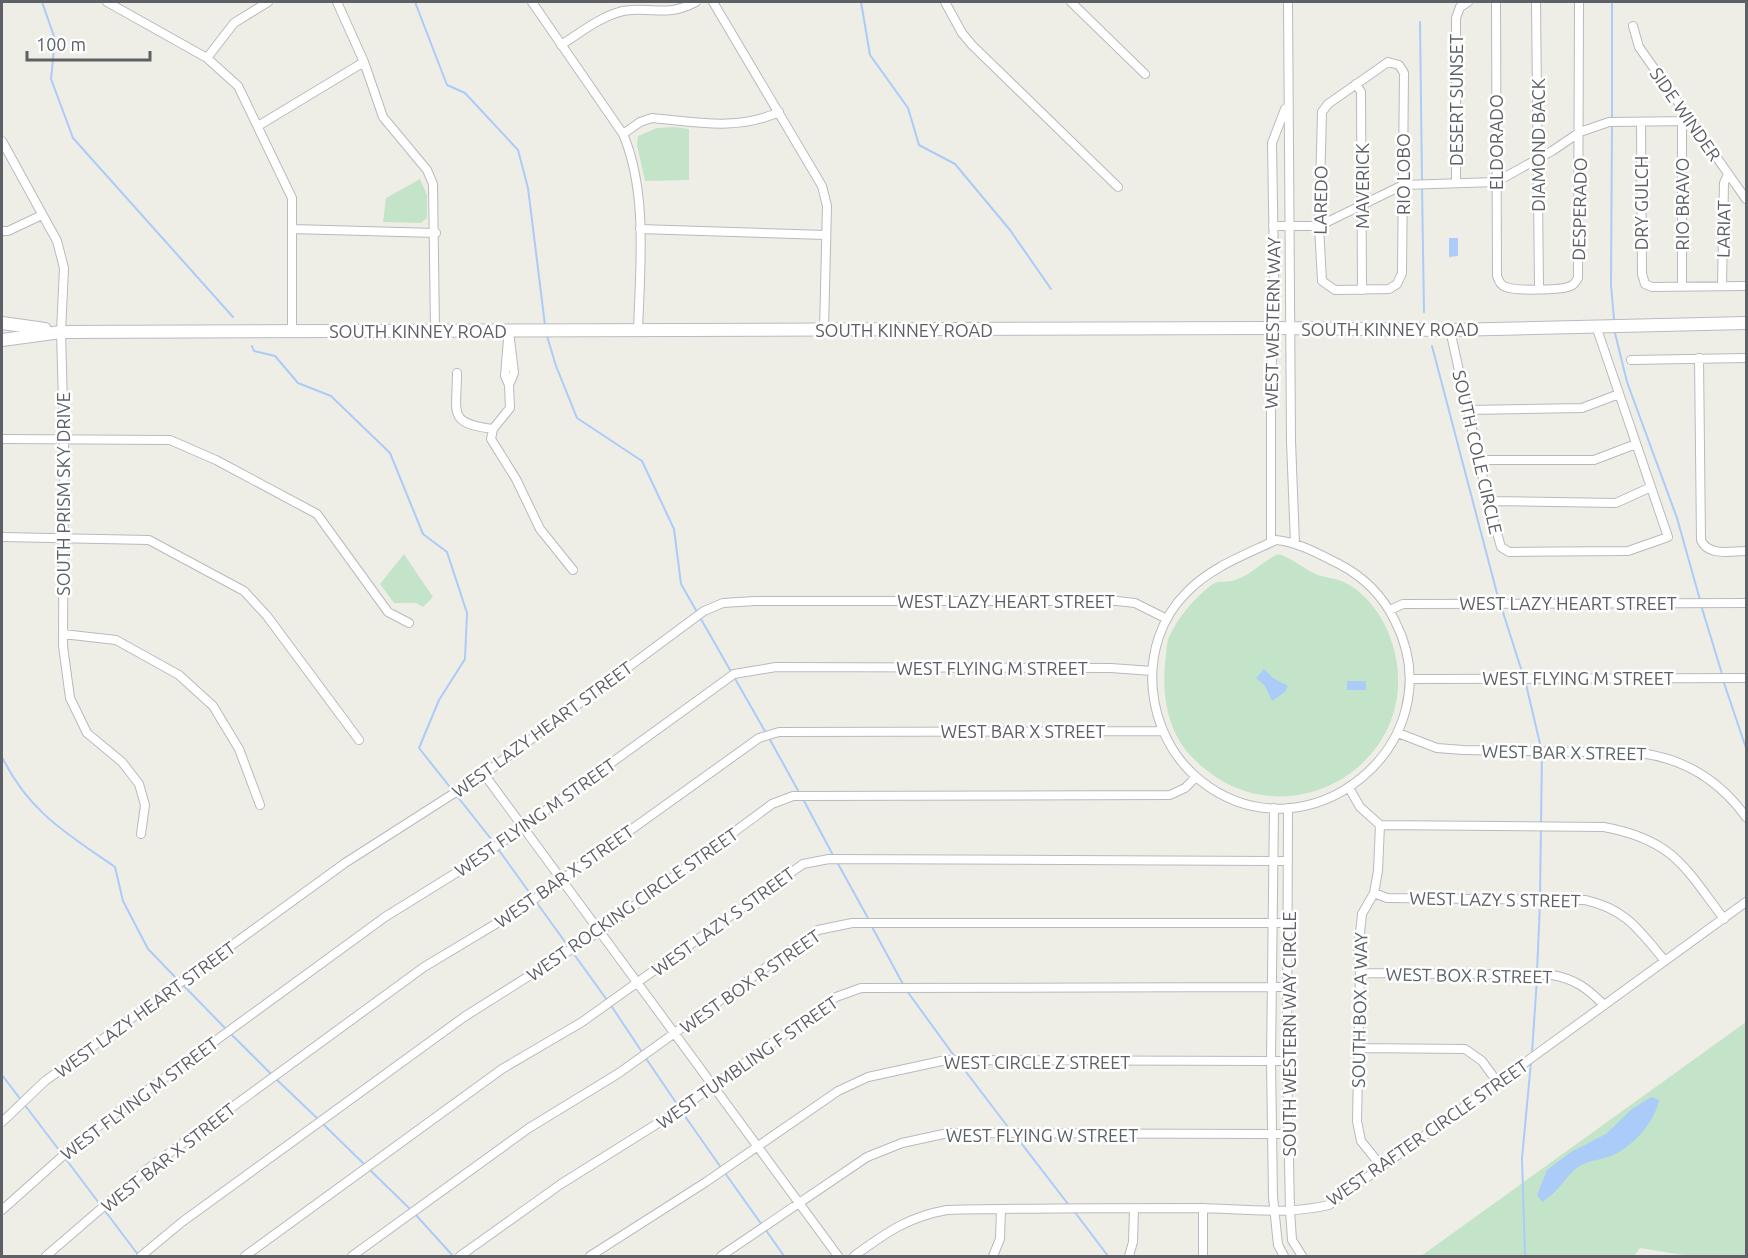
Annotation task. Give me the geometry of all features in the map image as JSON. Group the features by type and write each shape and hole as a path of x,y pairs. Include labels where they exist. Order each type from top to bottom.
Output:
{"main road":[{"name":"SOUTH KINNEY ROAD","path":"2,323 61,332"},
{"name":"SOUTH KINNEY ROAD","path":"2,340 61,332 1275,328 1450,330 1746,323"}],"street":[{"path":"106,2 123,5 207,58 238,87 292,198 292,331"},
{"path":"207,58 234,23 268,2"},
{"path":"337,2 364,62 383,117 427,170 433,184 436,233 435,330"},
{"path":"532,2 623,134 633,158 640,229 638,331"},
{"path":"561,45 608,16 621,12 666,12 678,10 696,2"},
{"path":"713,2 822,186 827,206 824,331"},
{"path":"945,2 962,33 972,45 1118,187"},
{"path":"1071,2 1145,74"},
{"name":"WEST WESTERN WAY","path":"1287,2 1286,106 1291,441 1295,544"},
{"name":"DESERT SUNSET","path":"1456,183 1456,18 1460,7 1468,2"},
{"name":"ELDORADO","path":"1496,2 1496,182 1499,283 1506,288 1539,288"},
{"name":"DIAMOND BACK","path":"1536,2 1539,288"},
{"name":"DESPERADO","path":"1539,288 1566,288 1575,284 1578,278 1579,2"},
{"name":"SIDE WINDER","path":"1633,26 1639,47 1686,121 1746,200"},
{"path":"258,126 364,62"},
{"name":"RIO LOBO","path":"1356,84 1388,63 1399,65 1404,73 1402,273 1396,284 1389,289 1362,290"},
{"name":"LAREDO","path":"1356,84 1328,104 1322,112 1319,226 1322,281 1326,287 1335,290 1362,290"},
{"name":"MAVERICK","path":"1356,84 1361,92 1362,290"},
{"name":"WEST WESTERN WAY","path":"1271,542 1271,371 1275,328 1272,143 1286,106"},
{"path":"623,134 640,122 652,118 736,125 758,122 779,112"},
{"path":"1273,226 1319,226 1402,185 1496,182 1580,132 1609,122 1686,121"},
{"name":"RIO BRAVO","path":"1682,286 1686,121"},
{"name":"DRY GULCH","path":"1641,122 1642,274 1645,284 1652,287 1682,286"},
{"name":"SOUTH PRISM SKY DRIVE","path":"2,141 57,241 64,268 61,332 64,440 63,634 70,698 87,733 122,762 139,784 145,804 141,834"},
{"name":"LARIAT","path":"1722,285 1724,183 1728,174"},
{"path":"2,231 8,231 42,215"},
{"path":"292,229 436,233"},
{"path":"640,229 826,235"},
{"path":"1682,286 1746,286"},
{"path":"1488,501 1616,503 1651,487 1596,326"},
{"name":"SOUTH COLE CIRCLE","path":"1450,330 1466,410 1501,547 1509,552 1628,551 1668,537 1651,487"},
{"path":"509,331 505,376 509,385 510,408 493,429 491,439 516,479 540,529 573,570"},
{"path":"1699,358 1701,540 1704,548 1711,551 1746,551"},
{"path":"1631,360 1746,358"},
{"path":"457,373 458,415 462,422 493,429"},
{"path":"1466,410 1582,408 1619,394"},
{"path":"2,439 170,440 216,460 316,514 388,612 409,623"},
{"path":"1478,460 1594,460 1636,444"},
{"path":"2,537 149,540 244,591 267,616 359,740"},
{"path":"1276,540 1295,544 1348,569 1378,594 1390,610 1405,647 1410,679 1408,697 1398,733 1377,764 1349,788 1320,802 1288,808 1274,808 1237,801 1211,788 1196,777 1177,755 1162,731 1154,701 1152,671 1157,644 1167,619 1186,592 1212,570 1271,542 1276,540"},
{"name":"WEST LAZY HEART STREET","path":"2,1122 45,1081 336,870 483,774 704,611 723,603 1117,601 1135,603 1167,619"},
{"name":"WEST LAZY HEART STREET","path":"1390,610 1403,604 1746,603"},
{"path":"63,634 116,640 179,675 213,706 239,749 260,805"},
{"name":"WEST FLYING M STREET","path":"2,1210 86,1136 385,917 480,858 734,674 776,667 1152,671"},
{"name":"WEST FLYING M STREET","path":"1410,679 1746,678"},
{"name":"WEST BAR X STREET","path":"46,1257 146,1170 424,967 519,910 759,738 779,732 1162,731"},
{"name":"WEST BAR X STREET","path":"1398,733 1437,748 1641,753 1665,756 1690,767 1722,788 1746,818"},
{"path":"483,774 838,1257"},
{"name":"WEST ROCKING CIRCLE STREET","path":"141,1257 182,1222 464,1017 600,931 772,804 793,796 1170,795 1185,788 1196,777"},
{"path":"1349,788 1360,807 1380,825 1604,826 1633,832 1662,846 1685,867 1724,918"},
{"name":"SOUTH WESTERN WAY CIRCLE","path":"1274,808 1273,986 1270,1062 1273,1210 1278,1245 1284,1257"},
{"name":"SOUTH WESTERN WAY CIRCLE","path":"1288,808 1287,1061 1290,1210 1292,1240 1302,1257"},
{"name":"SOUTH BOX A WAY","path":"1380,825 1378,870 1374,893 1362,914 1358,952 1360,973 1357,1121 1361,1141 1382,1167"},
{"name":"WEST LAZY S STREET","path":"245,1257 502,1069 582,1022 803,864 829,859 1288,861"},
{"name":"WEST LAZY S STREET","path":"1374,893 1388,898 1585,900 1607,905 1629,918 1665,961"},
{"name":"WEST RAFTER CIRCLE STREET","path":"854,1257 894,1227 922,1215 947,1210 1203,1208 1310,1210 1329,1205 1746,902"},
{"name":"WEST BOX R STREET","path":"352,1257 529,1128 620,1073 818,930 852,923 1273,925 1288,923"},
{"name":"WEST BOX R STREET","path":"1360,973 1552,975 1571,978 1588,989 1604,1005"},
{"name":"WEST TUMBLING F STREET","path":"460,1257 561,1184 652,1129 713,1087 836,997 861,988 1288,987"},
{"path":"1359,1048 1465,1049 1482,1061 1498,1083"},
{"name":"WEST CIRCLE Z STREET","path":"590,1257 838,1091 868,1077 946,1060 1287,1061"},
{"name":"WEST FLYING W STREET","path":"721,1257 867,1157 902,1143 948,1133 1288,1134"},
{"path":"1203,1208 1203,1257"},
{"path":"993,1257 1000,1239 1000,1209"},
{"path":"1128,1257 1133,1242 1134,1209"}],"green space":[{"path":"657,128 689,129 689,180 645,181 637,145 638,136"},
{"path":"420,179 427,195 427,218 421,223 383,222 386,198"},
{"path":"404,554 433,597 423,607 416,603 394,603 380,584"},
{"path":"1278,554 1318,575 1344,582 1365,597 1381,617 1388,632 1398,677 1392,717 1374,751 1345,777 1310,793 1271,796 1231,786 1194,759 1185,749 1169,715 1164,676 1168,640 1181,616 1193,602 1213,584 1241,578"},
{"path":"1746,1022 1746,1256 1690,1256 1640,1248 1634,1256 1421,1256"}],"water":[{"path":"1449,238 1458,238 1458,256 1449,257"},
{"path":"1264,669 1273,678 1288,686 1285,692 1272,701 1265,686 1256,678"},
{"path":"1347,681 1366,681 1366,690 1347,690"},
{"path":"1651,1097 1659,1100 1657,1108 1636,1139 1613,1155 1578,1167 1542,1202 1537,1195 1547,1170 1571,1152 1606,1134 1632,1109"}],"waterway":[{"path":"42,2 55,39 51,79 73,138 233,317"},
{"path":"415,2 447,85 465,93 518,150 528,188 545,325"},
{"path":"861,2 870,55 908,108 919,145 955,164 1010,230 1051,289"},
{"path":"1612,2 1612,118"},
{"path":"1420,22 1422,181"},
{"path":"1612,124 1611,285 1614,319"},
{"path":"1422,186 1424,312"},
{"path":"1615,333 1627,382 1677,518 1700,600"},
{"path":"547,336 556,366 577,418 642,461 674,529 681,584 766,733"},
{"path":"252,346 254,351 275,356 298,383 331,396 390,453 423,534 447,552 467,613 465,659 439,700 419,748 495,844"},
{"path":"1432,346 1499,601"},
{"path":"1701,605 1722,674"},
{"path":"1501,606 1523,675"},
{"path":"1525,680 1541,748"},
{"path":"1723,680 1746,748"},
{"path":"769,738 800,794"},
{"path":"1540,897 1542,753"},
{"path":"2,757 24,793 50,820 115,867 123,901 148,949 178,980"},
{"path":"803,799 834,857"},
{"path":"498,849 607,1000"},
{"path":"837,862 869,920"},
{"path":"1537,972 1540,903"},
{"path":"871,925 904,986"},
{"path":"1532,1053 1537,978"},
{"path":"182,984 226,1029"},
{"path":"907,991 955,1057"},
{"path":"610,1004 642,1052"},
{"path":"230,1033 271,1074"},
{"path":"645,1057 679,1107"},
{"path":"1525,1256 1522,1158 1531,1062"},
{"path":"960,1064 1011,1131"},
{"path":"2,1075 62,1154"},
{"path":"275,1078 319,1120"},
{"path":"682,1112 722,1169"},
{"path":"323,1124 366,1166"},
{"path":"1015,1135 1068,1204"},
{"path":"65,1158 139,1256"},
{"path":"370,1170 411,1210"},
{"path":"725,1173 762,1225"},
{"path":"1074,1211 1108,1256"},
{"path":"415,1214 453,1256"},
{"path":"765,1229 784,1256"}]}
